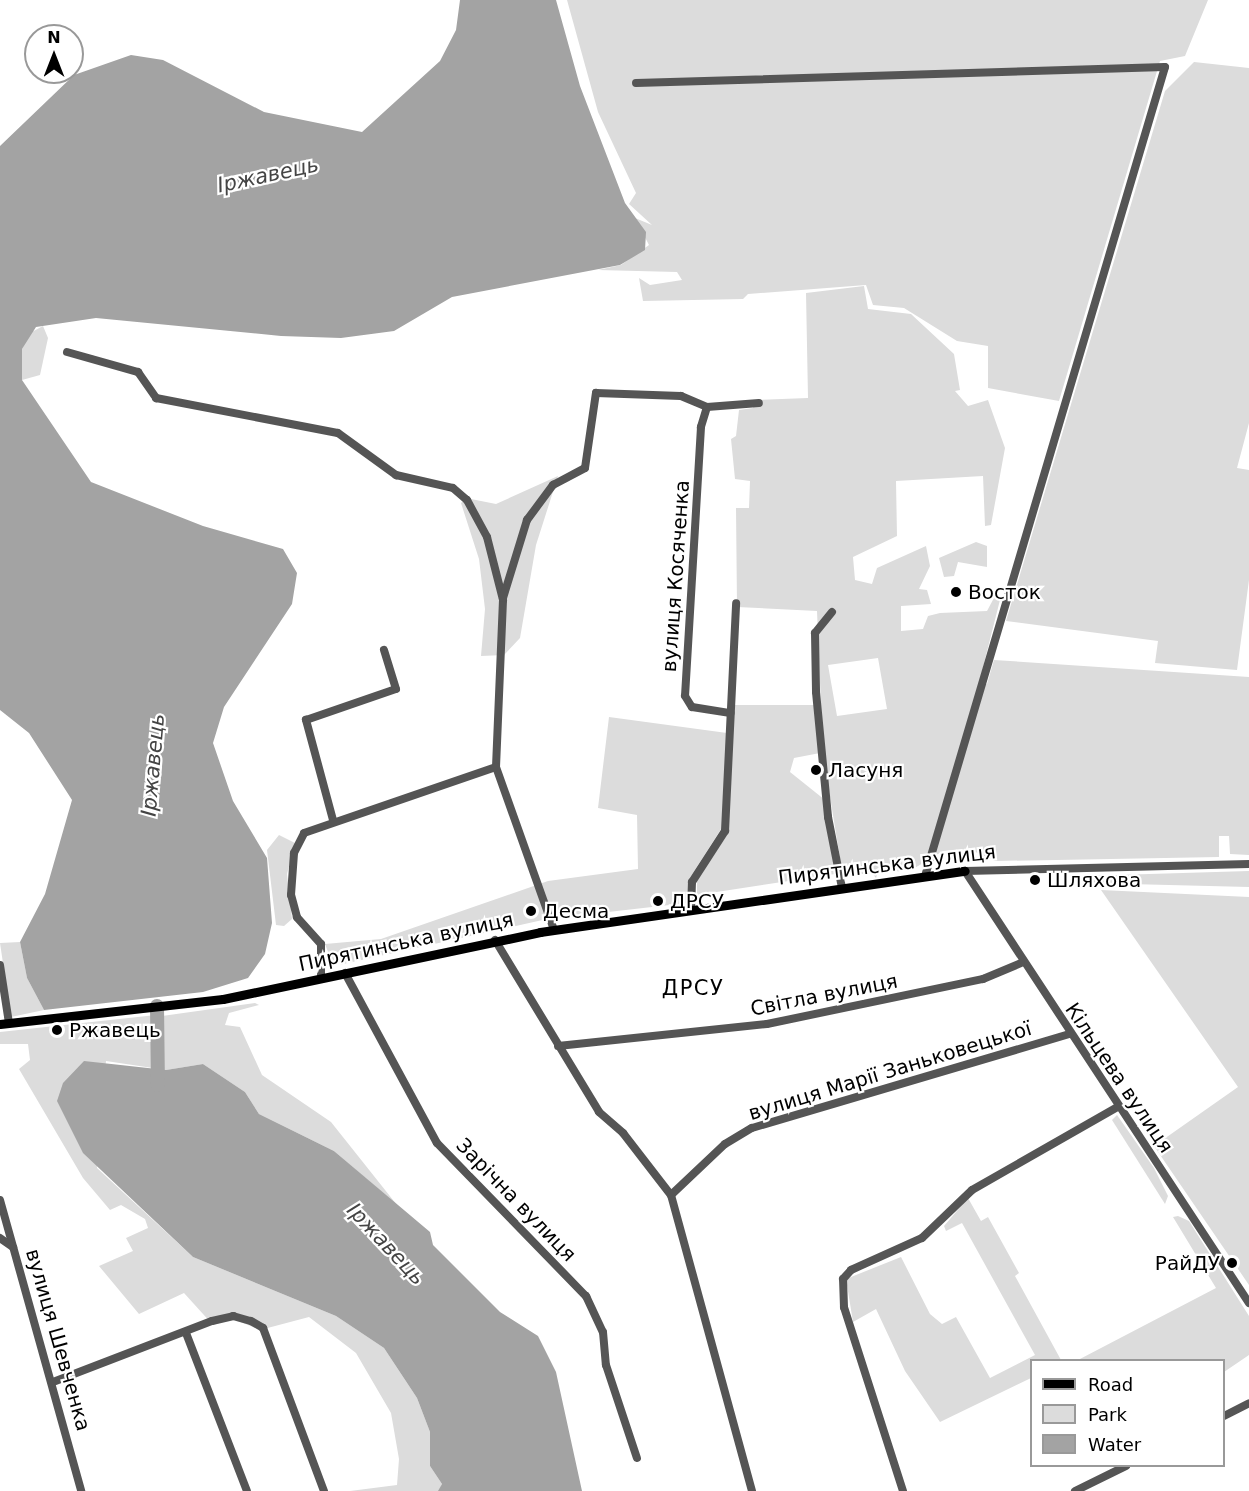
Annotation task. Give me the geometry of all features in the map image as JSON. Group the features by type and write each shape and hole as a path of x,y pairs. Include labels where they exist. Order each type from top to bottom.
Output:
{"main road":[{"name":"Пирятинська вулиця","path":"5,1024 169,1006 321,979 495,940 691,909 965,871"}],"street":[{"path":"636,83 1165,67 925,876"},
{"path":"67,352 138,372 156,398 338,433 396,475 453,488 482,526 502,600"},
{"path":"554,930 496,767 502,600 528,520 553,485 585,468 596,393 681,396 707,407 759,404"},
{"name":"вулиця Косяченка","path":"707,407 701,427 685,696 692,707 731,713"},
{"path":"691,909 692,882 725,831 735,603"},
{"path":"832,612 815,633 816,692 828,817 842,888"},
{"path":"333,820 306,720 396,689 384,650"},
{"path":"321,979 321,944 297,917 290,874 304,833 333,820 496,767"},
{"name":"Пирятинська вулиця","path":"965,871 1249,864"},
{"name":"Кільцева вулиця","path":"965,871 1021,963 1249,1303"},
{"path":"495,940 599,1112 623,1133 671,1196 752,1491"},
{"name":"Світла вулиця","path":"558,1046 777,1022 983,979 1021,963"},
{"path":"0,966 5,1024"},
{"name":"Зарічна вулиця","path":"345,972 437,1143 586,1296 603,1332 606,1365 638,1458"},
{"name":"вулиця Марії Заньковецької","path":"671,1196 724,1144 752,1128 1069,1034"},
{"path":"903,1491 844,1307 843,1279 850,1270 922,1238 972,1190 1119,1106"},
{"name":"вулиця Шевченка","path":"0,1200 53,1382 81,1491"},
{"path":"0,1238 14,1248"},
{"path":"53,1382 233,1316 263,1328 324,1491"},
{"path":"186,1333 247,1491"},
{"path":"1225,1415 1249,1402"},
{"path":"1075,1491 1124,1467"}],"green space":[{"path":"567,0 1208,0 1185,56 1160,61 1059,401 988,388 988,346 957,341 904,308 873,305 866,285 748,294 743,299 643,301 639,278 650,285 682,280 677,272 598,270 621,265 649,245 635,218 652,225 629,204 636,193 598,112"},
{"path":"1194,62 1249,68 1249,423 1237,468 1249,470 1249,580 1237,670 1155,663 1158,641 1006,621 1165,91"},
{"path":"864,286 868,309 911,314 954,354 960,390 955,391 968,406 988,400 1005,448 991,525 985,526 983,476 896,481 897,536 853,557 855,580 872,584 877,568 926,546 930,566 919,589 927,590 931,604 901,606 901,631 923,629 928,616 940,613 987,611 995,596 1001,596 979,683 987,684 994,660 1249,677 1249,855 1230,854 1229,836 1219,836 1219,857 995,861 969,849 943,851 913,869 894,872 880,866 876,878 872,873 843,876 823,754 817,611 737,607 736,508 749,508 750,481 735,479 731,439 736,436 739,410 753,408 754,400 808,398 806,293","holes":["878,658 887,709 837,716 828,665"]},
{"path":"43,326 48,338 40,375 22,380 22,349 28,334"},
{"path":"558,476 536,545 520,638 504,655 481,656 485,609 479,559 461,503 466,498 496,504"},
{"path":"976,542 987,546 987,567 958,562 954,576 944,577 939,558"},
{"path":"734,705 814,705 820,753 794,758 790,772 825,800 835,874 697,895 697,880 727,835"},
{"path":"609,717 727,733 723,826 689,879 687,903 547,919 339,965 330,957 325,944 381,939 548,881 638,869 637,815 598,808"},
{"path":"279,835 295,843 287,874 292,919 284,926 276,925 267,850"},
{"path":"1249,871 1249,887 1089,883 1083,876"},
{"path":"1101,890 1249,897 1249,1285 1154,1146 1238,1087"},
{"path":"20,942 27,978 44,1010 11,1017 0,943"},
{"path":"255,1003 259,1005 229,1013 225,1025 240,1027 262,1075 331,1122 397,1205 334,1151 259,1114 245,1092 203,1064 166,1070 106,1061 97,1168 193,1257 336,1316 384,1348 417,1398 430,1432 430,1466 442,1484 439,1491 350,1491 397,1485 399,1459 391,1413 356,1353 309,1317 260,1330 233,1319 213,1325 184,1293 139,1314 99,1266 133,1251 126,1238 148,1228 145,1219 121,1205 110,1210 83,1178 19,1069 30,1060 28,1044 0,1044 0,1032 156,1015 162,1036 162,1016"},
{"path":"1117,1115 1154,1168 1168,1196 1165,1204 1112,1120"},
{"path":"968,1198 981,1221 988,1217 1019,1273 1015,1276 1060,1359 1030,1359 1030,1378 940,1422 905,1371 876,1309 853,1322 846,1279 901,1257 930,1314 942,1324 956,1317 990,1378 1035,1355 962,1223 946,1231 944,1226"},
{"path":"1178,1216 1189,1221 1249,1316 1249,1355 1225,1371 1225,1359 1080,1359 1216,1288 1173,1217"}],"water":[{"path":"460,0 556,0 580,86 625,203 646,232 645,250 620,265 452,297 394,331 341,338 281,336 96,318 36,327 22,349 22,380 91,482 203,526 283,549 297,573 292,604 224,707 213,743 233,801 267,858 272,923 265,954 248,978 203,992 44,1010 27,978 20,942 45,894 72,800 29,733 0,710 0,146 65,84 84,84 84,71 131,55 163,60 264,112 362,132 440,61 456,30"},
{"path":"84,1061 166,1070 203,1064 245,1092 259,1114 334,1151 430,1232 433,1245 500,1312 538,1336 556,1372 582,1491 438,1491 442,1484 430,1466 430,1432 417,1398 384,1348 336,1316 193,1257 83,1153 57,1101 63,1083"}],"waterway":[{"name":"Іржавець","path":"157,1006 158,1085"}],"place":[{"name":"Восток","path":"956,592"},
{"name":"Ласуня","path":"816,770"},
{"name":"Шляхова","path":"1035,880"},
{"name":"ДРСУ","path":"658,901"},
{"name":"Десма","path":"531,911"},
{"name":"Ржавець","path":"57,1030"},
{"name":"РайДУ","path":"1232,1263"}],"district":[{"name":"ДРСУ","path":"693,988"}]}
